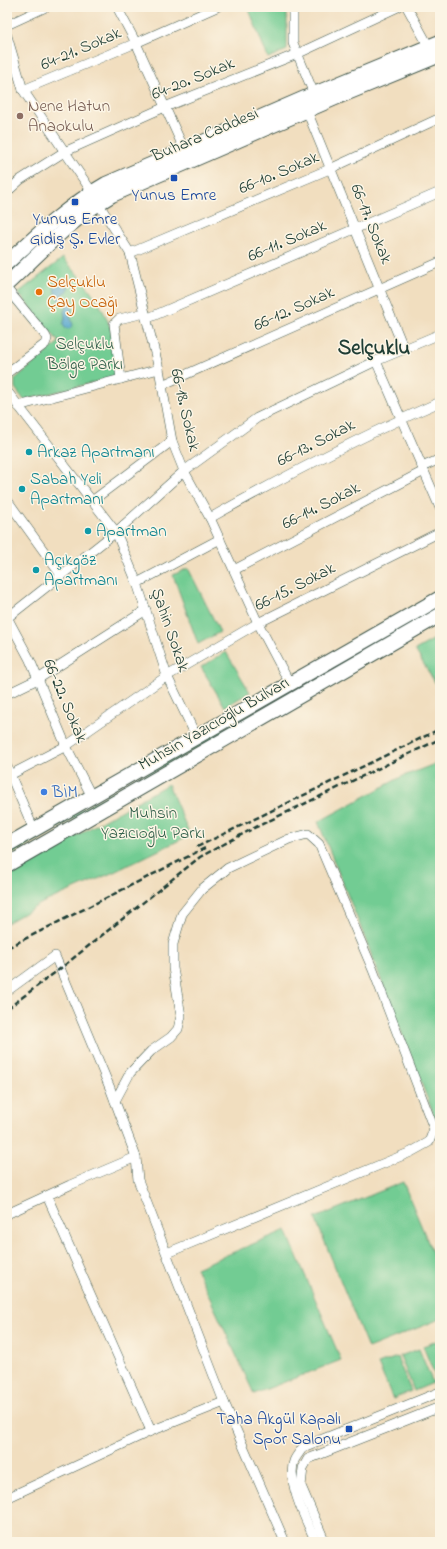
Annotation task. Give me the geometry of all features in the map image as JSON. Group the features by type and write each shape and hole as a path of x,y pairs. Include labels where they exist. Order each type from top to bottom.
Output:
{"main road":[{"name":"Buhara Caddesi","path":"7,284 73,221 95,197 121,177 314,94 436,48"},
{"name":"Buhara Caddesi","path":"9,257 64,212 95,197 147,179 307,111 436,48"},
{"name":"Muhsin Yazıcıoğlu Bulvarı","path":"7,846 440,598"},
{"name":"Muhsin Yazıcıoğlu Bulvarı","path":"7,865 440,615"}],"street":[{"path":"7,25 46,7"},
{"path":"117,7 136,43 184,150"},
{"name":"64-21. Sokak","path":"23,90 136,43 217,7"},
{"path":"293,7 293,43 314,94"},
{"name":"64-20. Sokak","path":"7,192 20,180 64,152 165,107 297,54 398,7"},
{"path":"407,7 436,48"},
{"name":"66-18. Sokak","path":"7,36 23,90 95,197 130,253 159,369 172,441 184,471 210,518 258,623 290,684"},
{"name":"66-17. Sokak","path":"307,111 332,168 404,349"},
{"name":"66-10. Sokak","path":"130,253 332,168 440,118"},
{"path":"7,182 20,180"},
{"name":"66-11. Sokak","path":"121,379 113,326 117,320 146,316 356,229 440,192"},
{"name":"66-12. Sokak","path":"162,385 440,262"},
{"path":"7,289 47,339 45,344 7,373"},
{"path":"7,618 116,532 184,471 257,418 376,361 440,334"},
{"path":"376,361 440,508"},
{"path":"18,406 159,369"},
{"name":"Şahin Sokak","path":"7,391 116,532 137,583 167,676 197,738"},
{"name":"66-13. Sokak","path":"210,518 305,466 401,418 440,402"},
{"path":"92,501 172,441"},
{"name":"66-14. Sokak","path":"234,570 440,459"},
{"path":"7,500 61,574"},
{"name":"66-15. Sokak","path":"8,771 66,746 167,676 258,623 440,532"},
{"path":"137,583 220,539"},
{"path":"7,694 38,680 146,610"},
{"name":"66-22. Sokak","path":"7,618 30,660 66,746 92,798"},
{"path":"8,771 34,830"},
{"path":"115,1101 130,1073 151,1051 171,1037 178,1029 182,1016 173,968 173,944 182,914 202,890 228,868 289,839 308,834 319,844 373,970 434,1130 429,1142 411,1152 167,1253"},
{"path":"7,990 55,956 115,1101 136,1158 138,1180 224,1402 285,1542"},
{"path":"7,1214 136,1158"},
{"path":"47,1196 151,1431"},
{"path":"316,1542 297,1498 292,1472 294,1460 303,1447 440,1392"},
{"path":"7,1498 151,1431 224,1402"},
{"path":"325,1542 301,1486 303,1468 308,1460 440,1407"}],"green space":[{"path":"248,7 287,7 287,50 268,58"},
{"name":"Selçuklu Bölge Parkı","path":"63,258 90,290 106,317 113,339 119,376 24,400 15,388 15,379 59,342 18,293"},
{"path":"188,568 220,632 198,644 173,575"},
{"path":"440,605 440,609 7,857 7,852"},
{"path":"440,636 440,681 436,684 415,650"},
{"path":"226,652 250,692 225,707 201,667"},
{"path":"440,762 440,1131 318,822 401,777"},
{"name":"Muhsin Yazıcıoğlu Parkı","path":"168,784 190,835 114,872 42,903 7,923 7,875"},
{"path":"403,1182 440,1271 440,1319 368,1348 315,1218"},
{"path":"286,1230 341,1360 254,1394 196,1268"},
{"path":"440,1340 440,1380 437,1381 423,1346"},
{"path":"419,1349 433,1383 414,1391 400,1356"},
{"path":"397,1357 411,1391 393,1399 378,1364"}],"water":[{"path":"62,280 67,283 68,288 67,292 63,293 62,296 74,304 70,315 73,325 69,329 65,328 63,325 65,318 64,311 67,305 58,300 55,294 55,283"}],"railway":[{"path":"197,847 440,729"},
{"path":"7,1009 61,968 200,857 256,827 440,739"},
{"path":"7,948 205,848"}],"place":[{"name":"Nene Hatun Anaokulu","path":"20,116"},
{"name":"Yunus Emre","path":"174,178"},
{"name":"Yunus Emre Gidiş Ş. Evler","path":"75,202"},
{"name":"Selçuklu Çay Ocağı","path":"39,292"},
{"name":"Arkaz Apartmanı","path":"29,452"},
{"name":"Sabah Yeli Apartmanı","path":"22,489"},
{"name":"Apartman","path":"88,531"},
{"name":"Açıkgöz Apartmanı","path":"36,570"},
{"name":"BİM","path":"44,792"},
{"name":"Taha Akgül Kapalı Spor Salonu","path":"349,1429"}],"district":[{"name":"Selçuklu","path":"374,349"}]}
